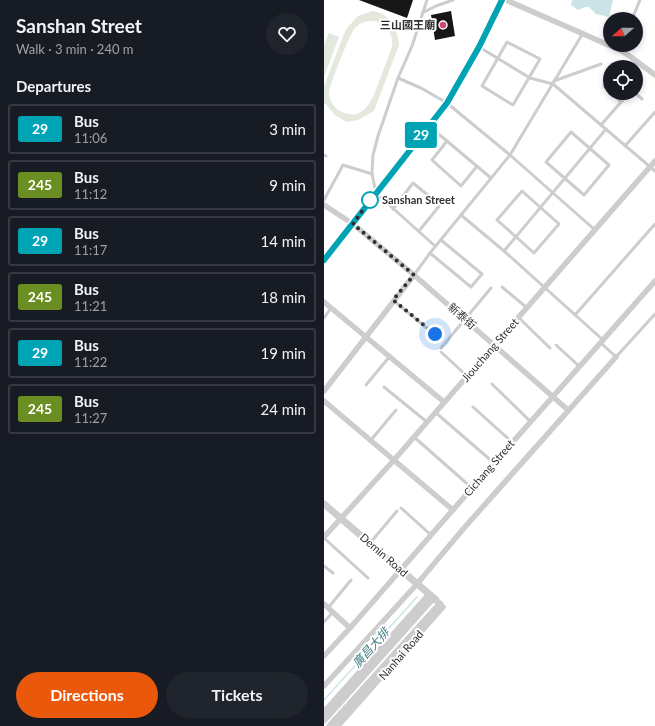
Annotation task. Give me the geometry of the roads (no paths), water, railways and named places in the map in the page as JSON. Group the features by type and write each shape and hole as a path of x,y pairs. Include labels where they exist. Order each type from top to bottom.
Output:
{"street":[{"path":"324,260 447,103 479,47 502,0"},
{"path":"506,0 603,41"},
{"path":"625,52 655,75"},
{"name":"Jiouchang Street","path":"324,538 655,161"},
{"name":"新泰街","path":"324,205 353,224 414,275 568,410"},
{"path":"324,391 393,300 414,275"},
{"name":"Cichang Street","path":"324,656 655,281"},
{"path":"324,302 444,402"},
{"path":"324,686 417,584 468,522 616,357"},
{"path":"324,401 453,510"},
{"name":"Demin Road","path":"324,504 441,605"},
{"name":"Nanhai Road","path":"324,720 345,692 431,596"},
{"name":"Nanhai Road","path":"330,726 356,702 441,605"},
{"path":"326,606 350,628"},
{"path":"324,712 345,692"},
{"path":"338,726 356,702"}],"lane":[{"path":"427,0 412,46 398,78 378,136 373,155 372,174 376,193 435,246"},
{"path":"422,13 453,0"},
{"path":"635,12 640,0"},
{"path":"414,275 435,246 510,155 583,33"},
{"path":"507,42 540,59 513,106 482,86 498,59 507,42"},
{"path":"479,47 530,78 553,82 601,64"},
{"path":"398,78 421,88 447,103 510,155 595,230"},
{"path":"553,82 655,171"},
{"path":"601,125 621,102"},
{"path":"625,146 655,112"},
{"path":"429,126 491,178"},
{"path":"504,251 606,129"},
{"path":"571,132 590,148 609,165 584,195 546,162 571,132"},
{"path":"447,141 432,160 461,186 477,166"},
{"path":"324,200 343,165 372,174"},
{"path":"393,209 413,183 440,205 419,231"},
{"path":"522,191 540,208 559,224 534,253 497,220 522,191"},
{"path":"461,215 575,314 616,357 655,314"},
{"path":"575,314 655,224"},
{"path":"430,253 471,287 482,274 441,240"},
{"path":"502,286 526,307"},
{"path":"441,348 491,288"},
{"path":"393,300 435,334"},
{"path":"324,318 332,308"},
{"path":"518,317 550,348"},
{"path":"556,345 580,366"},
{"path":"441,352 467,376"},
{"path":"366,385 390,356"},
{"path":"492,384 530,421"},
{"path":"384,387 427,422"},
{"path":"473,407 512,442"},
{"path":"371,440 396,410"},
{"path":"435,412 494,463"},
{"path":"414,437 472,488"},
{"path":"401,508 431,535"},
{"path":"370,543 397,511"},
{"path":"324,538 368,578"},
{"path":"324,566 333,573"},
{"path":"326,606 351,580"},
{"path":"324,622 333,612"}],"water":[{"path":"572,0 613,0 610,12 603,12 603,16 596,14 589,7 578,10 571,5"}],"waterway":[{"name":"廣昌大排","path":"324,700 417,597"}],"place":[{"name":"三山國王廟","path":"443,25"},
{"name":"Sanshan Street","path":"370,200"}]}
